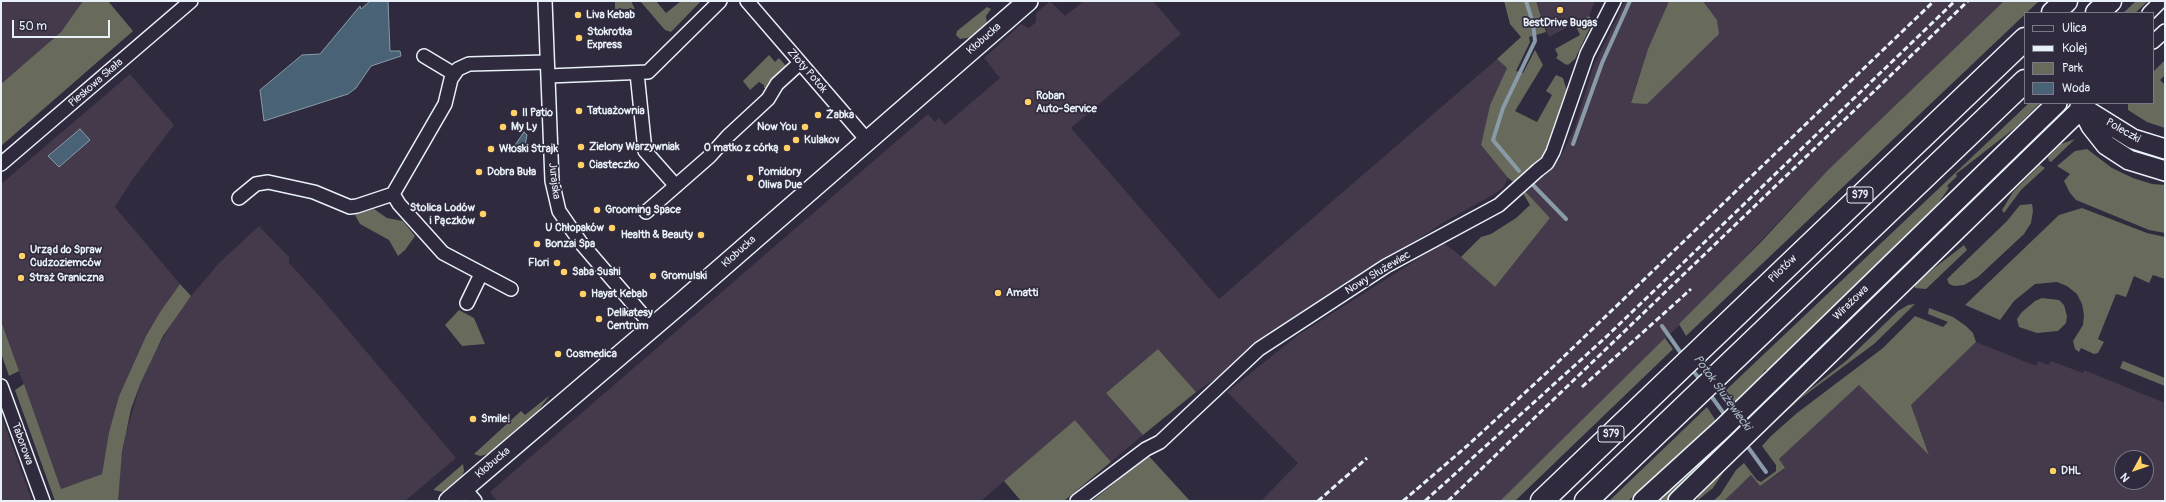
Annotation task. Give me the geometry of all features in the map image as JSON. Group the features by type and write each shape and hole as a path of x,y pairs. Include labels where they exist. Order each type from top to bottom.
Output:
{"highway":[{"path":"2054,12 2066,1"},
{"path":"2098,12 2110,1"},
{"name":"Pilotów","path":"1542,501 1696,352 2024,41"},
{"name":"S79","path":"1586,501 2024,82"}],"main road":[{"name":"Kłobucka","path":"449,501 469,495 653,327 1028,1"},
{"name":"Wirażowa","path":"1643,501 1722,429 2056,104"},
{"name":"Wirażowa","path":"1678,501 2082,105"},
{"name":"Poleczki","path":"2082,105 2133,139 2165,149"},
{"name":"Poleczki","path":"2082,105 2091,126 2106,145 2129,160 2165,171"}],"street":[{"name":"Pieskowa Skała","path":"1,164 191,1"},
{"name":"Jurajska","path":"545,1 552,181 559,211 581,243 653,327"},
{"path":"548,76 648,72 720,1"},
{"name":"Złoty Potok","path":"747,1 867,140"},
{"name":"Nowy Służewiec","path":"1078,501 1146,449 1160,442 1259,349 1386,266 1499,205 1547,163 1553,152 1595,34 1614,1"},
{"path":"2150,12 2161,1"},
{"path":"2154,41 2165,31"},
{"path":"424,56 454,74"},
{"path":"239,198 256,184 268,182 314,192 350,207 393,194 445,104 454,74 458,69 469,64 547,62"},
{"path":"646,212 676,186 768,99 777,84 800,63"},
{"path":"637,73 645,151 676,186"},
{"path":"393,194 399,204 437,248 482,274 512,289"},
{"path":"467,303 482,274"},
{"name":"Taborowa","path":"1,386 43,501"}],"shaded area":[{"path":"1,1 83,1 61,32 1,84"},
{"path":"1050,1 1065,16 1084,1 1153,1 1181,34 1071,128 1219,299 1497,59 1507,68 1490,105 1481,145 1508,178 1503,188 1491,196 1446,221 1254,345 1221,375 1196,392 1158,349 1106,393 1143,435 1111,462 1075,420 981,501 497,501 490,492 928,114 935,122 939,118 945,125 1000,78 984,58 1021,24 1029,28 1036,22 1036,13"},
{"path":"1536,1 1595,1 1589,16 1549,37"},
{"path":"1625,1 1669,1 1648,49 1631,102 1717,20 1703,1 2004,1 1827,171 1693,312 1500,501 1261,501 1298,463 1227,392 1298,335 1443,243 1456,252 1495,287 1550,218 1525,191 1554,161 1559,160 1575,127 1593,67"},
{"path":"130,74 174,125 132,180 115,207 180,284 160,312 146,336 119,396 109,432 102,474 61,489 1,321 1,184"},
{"path":"259,226 289,257 289,263 322,299 456,458 405,501 118,501 119,472 126,433 141,382 151,359 176,316 191,296 219,263"},
{"path":"1976,342 2036,366 2038,361 2049,365 2051,361 2083,373 2084,370 2165,403 2165,501 1724,501 1751,475 1760,486 1785,469 1779,459 1859,385 1929,454 1911,405"},
{"path":"2,417 32,501 1,501"}],"green space":[{"path":"83,1 108,1 133,31 1,146 1,84 61,32"},
{"path":"615,1 631,1 635,9 615,9"},
{"path":"640,1 656,1 666,13 681,1 701,1 671,32 665,30"},
{"path":"1504,1 1536,1 1546,32 1529,37 1530,42 1516,71 1523,73 1535,50 1543,65 1515,111 1537,122 1552,95 1546,91 1556,75 1563,78 1566,88 1566,97 1548,149 1534,167 1516,184 1508,178 1481,145 1490,105 1507,68 1497,59 1521,37 1510,24"},
{"path":"1669,1 1703,1 1717,20 1719,34 1647,104 1631,103 1648,49"},
{"path":"2004,1 2039,1 2027,12 2024,12 2024,15 1686,336 1679,324 1760,243 1827,171"},
{"path":"2136,1 2148,1 2136,12 2124,12"},
{"path":"987,7 991,9 986,16 987,25 973,37 960,39 956,35 957,31"},
{"path":"1589,16 1593,21 1575,59 1568,65 1565,64 1556,58 1558,55 1555,49 1580,35 1575,24"},
{"path":"769,55 775,62 779,58 786,66 772,79 768,88 764,88 764,85 759,82 750,90 743,81"},
{"path":"2165,60 2165,75 2160,80 2165,85 2165,128 2147,122 2128,110 2128,104 2154,104 2154,71"},
{"path":"2028,104 2039,104 2015,128 1956,174 1957,176 1947,186 1949,188 1929,216 1769,370 1765,370 1758,381 1734,404 1725,391"},
{"path":"2065,112 1746,422 1745,419 2053,121"},
{"path":"2075,139 2051,162 2049,161 2048,157 2061,144"},
{"path":"2087,149 2112,168 2133,178 2152,184 2165,185 2165,233 2149,230 2076,200 2070,193 2064,181 2070,174 2057,166 2075,151"},
{"path":"2040,165 2045,168 2021,190 2004,213 2002,210 2013,192"},
{"path":"1525,191 1550,218 1495,287 1461,257 1481,237 1491,234 1516,218 1530,205 1524,195 1523,192"},
{"path":"2032,204 2033,211 2031,223 2024,234 1978,277 1964,285 1954,286 1949,284 1947,279 2007,221 2020,205"},
{"path":"2082,208 2147,233 2165,237 2165,279 2153,275 2149,283 2134,276 2126,297 2116,294 2098,339 2104,342 2098,353 2094,354 2081,348 2079,352 2075,349 2073,341 2083,325 2084,315 2082,304 2077,294 2067,286 2057,282 2035,284 2014,301 2000,320 1965,305 2059,215"},
{"path":"374,209 387,218 403,221 415,236 405,250 398,256 389,240 360,224 355,215"},
{"path":"1964,245 1967,250 1926,289 1915,288 1915,285 1933,269"},
{"path":"180,284 191,296 163,336 141,382 131,409 122,452 118,501 55,501 15,390 24,384 61,489 102,474 109,432 119,396 146,336 160,312"},
{"path":"2042,298 2059,300 2064,305 2067,316 2066,323 2058,331 2037,333 2019,327 2017,319 2022,312 2035,301"},
{"path":"1915,304 1874,344 1801,398 1767,429 1794,402 1846,361 1898,311 1908,305"},
{"path":"1929,308 1953,317 1966,326 1973,333 1976,342 1911,405 1929,455 1859,385 1779,459 1785,468 1760,486 1751,475 1724,501 1713,501 1720,495 1736,470 1744,463 1757,480 1761,482 1776,471 1776,465 1762,446 1797,413 1883,348 1915,316 1943,327 1948,322 1928,314"},
{"path":"459,310 474,318 485,344 462,346 445,325"},
{"path":"1,321 19,371 9,376 1,353"},
{"path":"1665,338 1673,349 1671,351 1515,501 1500,501"},
{"path":"1158,349 1196,392 1143,435 1106,393"},
{"path":"2123,361 2165,378 2165,386 2120,368"},
{"path":"550,395 538,411 488,454 480,456 474,454 521,411 525,415"},
{"path":"1707,407 1716,421 1628,501 1609,501"},
{"path":"1075,420 1111,462 1064,501 1021,501 1004,481"},
{"path":"1727,437 1729,440 1666,501 1657,501"},
{"path":"1147,454 1190,501 1092,501 1112,485"},
{"path":"463,464 464,471 462,477 443,492 433,490"},
{"path":"1728,465 1713,488 1697,501 1699,493"}],"water":[{"path":"370,1 388,1 390,51 400,51 401,56 371,66 356,88 348,94 264,121 260,90 302,55 320,54 360,6 361,9"},
{"path":"80,129 90,140 59,167 48,156"},
{"path":"524,132 527,135 524,151 515,145"}],"waterway":[{"name":"Potok Służewiecki","path":"1519,171 1493,140 1503,108 1535,41 1533,23 1526,1"},
{"path":"1573,144 1602,63 1630,1"},
{"name":"Potok Służewiecki","path":"1533,185 1566,219"},
{"name":"Potok Służewiecki","path":"1662,326 1683,356"},
{"name":"Potok Służewiecki","path":"1690,367 1702,382"},
{"name":"Potok Służewiecki","path":"1709,393 1727,418"},
{"name":"Potok Służewiecki","path":"1745,443 1766,472"}],"railway":[{"path":"1403,501 1467,446 1555,365 1934,1"},
{"path":"1425,501 1605,338 1955,1"},
{"path":"1448,501 1968,1"},
{"path":"1582,387 1691,289"},
{"path":"1318,501 1367,458"}],"place":[{"name":"BestDrive Bugas","path":"1560,10"},
{"name":"Liva Kebab","path":"578,15"},
{"name":"Stokrotka Express","path":"579,38"},
{"name":"Roban Auto-Service","path":"1028,102"},
{"name":"Tatuażownia","path":"579,111"},
{"name":"Il Patio","path":"514,113"},
{"name":"Żabka","path":"818,115"},
{"name":"My Ly","path":"503,127"},
{"name":"Now You","path":"805,127"},
{"name":"Kulakov","path":"796,140"},
{"name":"Zielony Warzywniak","path":"581,147"},
{"name":"O matko z córką","path":"787,148"},
{"name":"Włoski Strajk","path":"491,149"},
{"name":"Ciasteczko","path":"581,165"},
{"name":"Dobra Buła","path":"479,172"},
{"name":"Pomidory Oliwa Due","path":"750,178"},
{"name":"Grooming Space","path":"597,210"},
{"name":"Stolica Lodów i Pączków","path":"483,214"},
{"name":"U Chłopaków","path":"612,228"},
{"name":"Health & Beauty","path":"701,235"},
{"name":"Bonzai Spa","path":"537,244"},
{"name":"Urząd do Spraw Cudzoziemców","path":"22,256"},
{"name":"Flori","path":"557,263"},
{"name":"Saba Sushi","path":"564,272"},
{"name":"Gromulski","path":"653,276"},
{"name":"Straż Graniczna","path":"21,278"},
{"name":"Amatti","path":"998,293"},
{"name":"Hayat Kebab","path":"583,294"},
{"name":"Delikatesy Centrum","path":"599,319"},
{"name":"Cosmedica","path":"558,354"},
{"name":"Smile!","path":"473,419"},
{"name":"DHL","path":"2053,471"}]}
